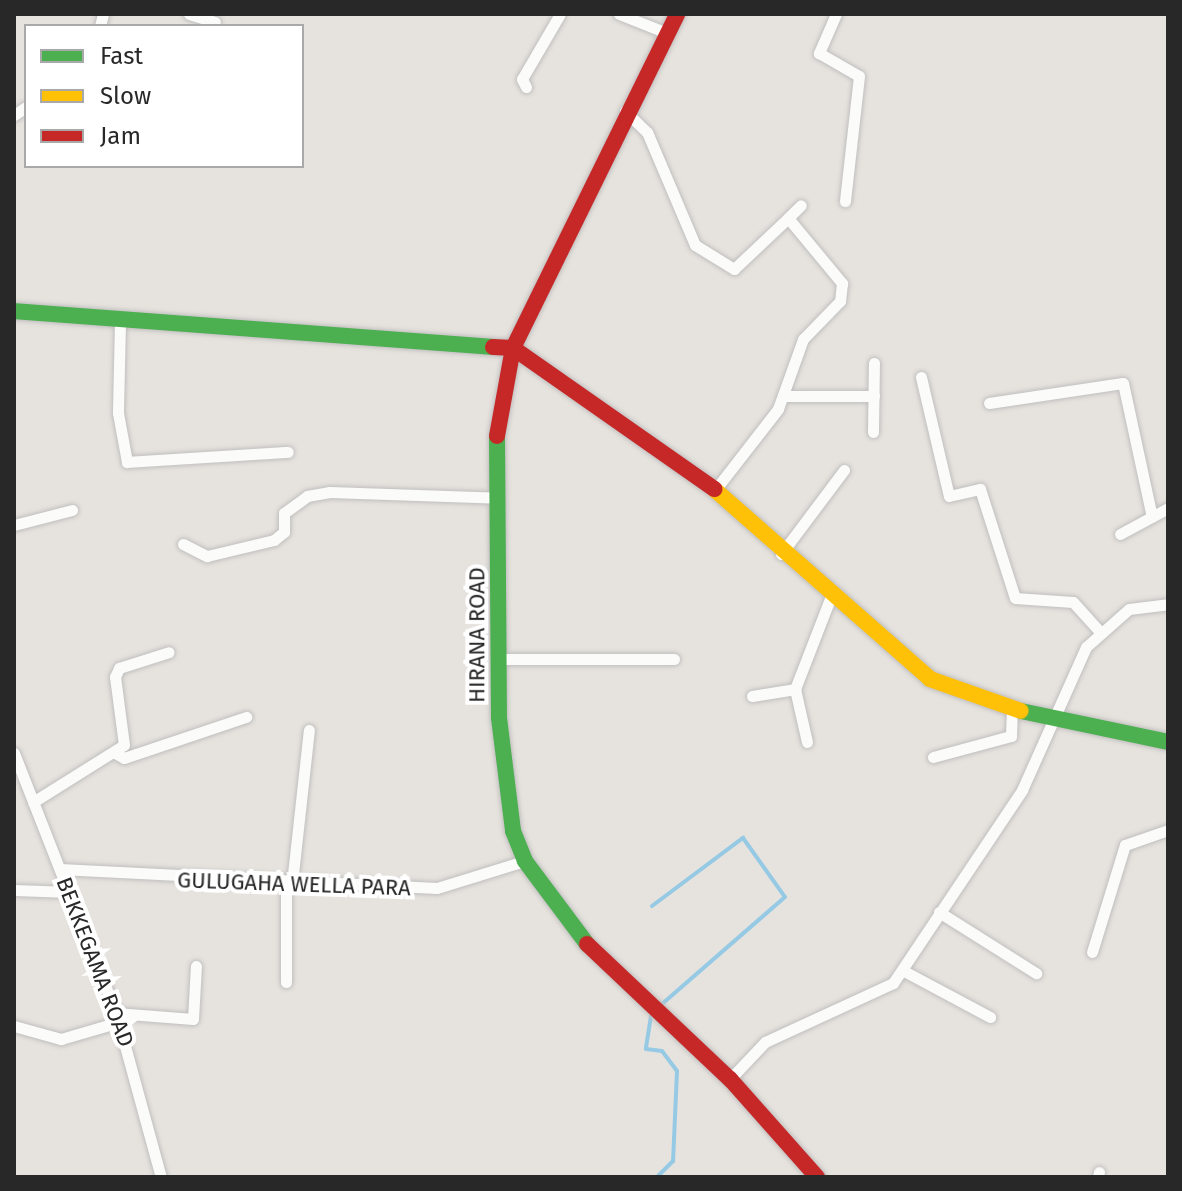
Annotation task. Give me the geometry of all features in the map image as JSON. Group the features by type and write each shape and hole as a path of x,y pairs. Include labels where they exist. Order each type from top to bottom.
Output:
{"street":[{"path":"189,14 215,22"},
{"path":"526,87 522,79 560,14"},
{"path":"619,14 667,33"},
{"name":"HIRANA ROAD","path":"677,14 625,111 576,229 513,348 495,452 498,659 513,831 525,861 603,965 730,1079 817,1177"},
{"path":"836,14 819,53 859,76 845,201"},
{"path":"625,111 647,132 689,235 720,263 734,269 801,205"},
{"path":"715,490 783,396 803,339 843,292 818,248 788,218"},
{"path":"14,311 120,322 513,348 715,490 781,554 930,679 1053,723 1168,742"},
{"path":"120,322 118,413 127,462 288,452"},
{"path":"873,432 874,363"},
{"path":"921,377 949,496 980,489 1015,598 1073,602 1101,633"},
{"path":"989,403 1123,383 1151,513"},
{"path":"783,396 874,396"},
{"path":"781,554 844,470"},
{"path":"183,544 207,556 274,540 284,532 284,513 307,496 330,492 498,498"},
{"path":"1120,534 1151,513 1168,508"},
{"path":"14,525 72,510"},
{"path":"807,742 795,689 831,596"},
{"path":"730,1079 765,1042 893,983 1022,790 1086,647 1129,609 1168,604"},
{"path":"33,802 115,753 126,725 115,677 119,668 169,652"},
{"path":"498,659 674,659"},
{"path":"752,696 795,689"},
{"path":"933,757 1011,736 1012,710"},
{"path":"115,753 124,758 246,717"},
{"path":"286,982 289,883 309,730"},
{"name":"BEKKEGAMA ROAD","path":"14,753 118,1018 161,1177"},
{"path":"1092,952 1125,845 1168,830"},
{"name":"GULUGAHA WELLA PARA","path":"60,869 289,883 437,888 525,861"},
{"path":"14,890 70,892"},
{"path":"939,912 1036,973"},
{"path":"14,1026 61,1039 118,1018 193,1019 196,966"},
{"path":"902,970 990,1017"}],"waterway":[{"path":"652,906 743,838 785,897 656,1009"},
{"path":"651,1016 646,1049 662,1051 677,1071 673,1161 657,1177"}],"traffic: fast":[{"path":"14,311 493,347"},
{"path":"497,436 499,718 513,831 525,861 587,944"},
{"path":"1021,711 1168,742"}],"traffic: slow":[{"path":"714,489 930,679 1021,711"}],"traffic: jam":[{"path":"497,436 513,348 677,14"},
{"path":"493,347 513,348 714,489"},
{"path":"587,944 730,1079 817,1177"}]}
